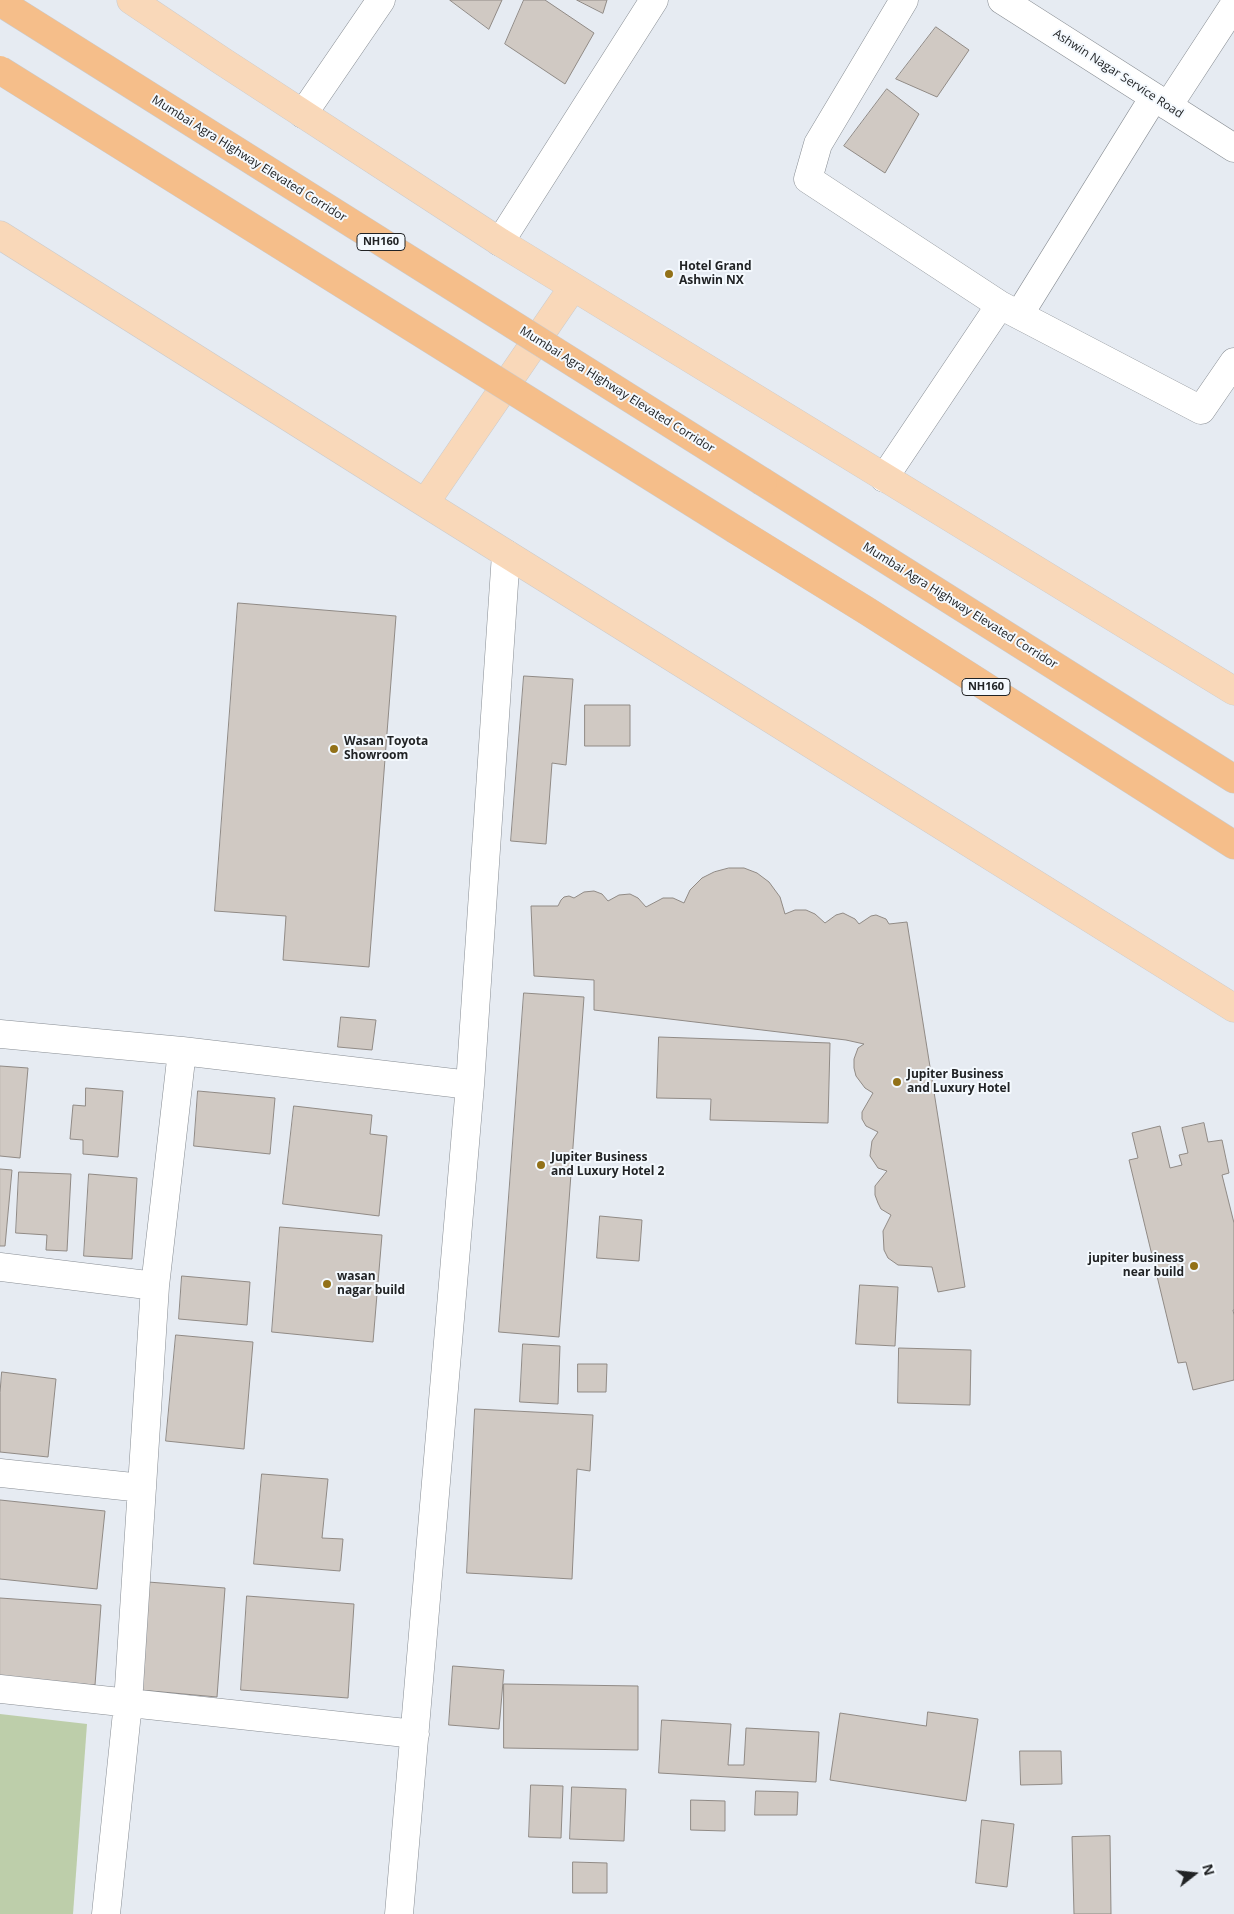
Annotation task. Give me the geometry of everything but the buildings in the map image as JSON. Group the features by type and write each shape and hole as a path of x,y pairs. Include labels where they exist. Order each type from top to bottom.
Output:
{"highway":[{"name":"Mumbai Agra Highway Elevated Corridor","path":"0,2 1234,778"},
{"name":"NH160","path":"0,70 884,622 1234,845"}],"main road":[{"path":"131,0 500,242 1234,691"},
{"path":"0,235 506,554 1234,1008"},
{"path":"425,503 573,287"}],"street":[{"path":"303,114 381,0"},
{"path":"500,242 654,0"},
{"path":"904,0 818,144 808,179 1010,310 1201,410 1234,362"},
{"name":"Ashwin Nagar Service Road","path":"1002,0 1234,148"},
{"path":"884,478 1234,5"},
{"path":"399,1914 470,1085 506,554"},
{"path":"0,1034 182,1051 470,1085"},
{"path":"106,1914 128,1703 155,1286 182,1051"},
{"path":"0,1267 155,1286"},
{"path":"0,1473 142,1488"},
{"path":"0,1690 415,1734"}],"green space":[{"path":"0,1714 87,1724 73,1914 0,1914"}],"place":[{"name":"Hotel Grand Ashwin NX","path":"669,274"},
{"name":"Wasan Toyota Showroom","path":"334,749"},
{"name":"Jupiter Business and Luxury Hotel","path":"897,1082"},
{"name":"Jupiter Business and Luxury Hotel 2","path":"541,1165"},
{"name":"jupiter business near build","path":"1194,1266"},
{"name":"wasan nagar build","path":"327,1284"}]}
